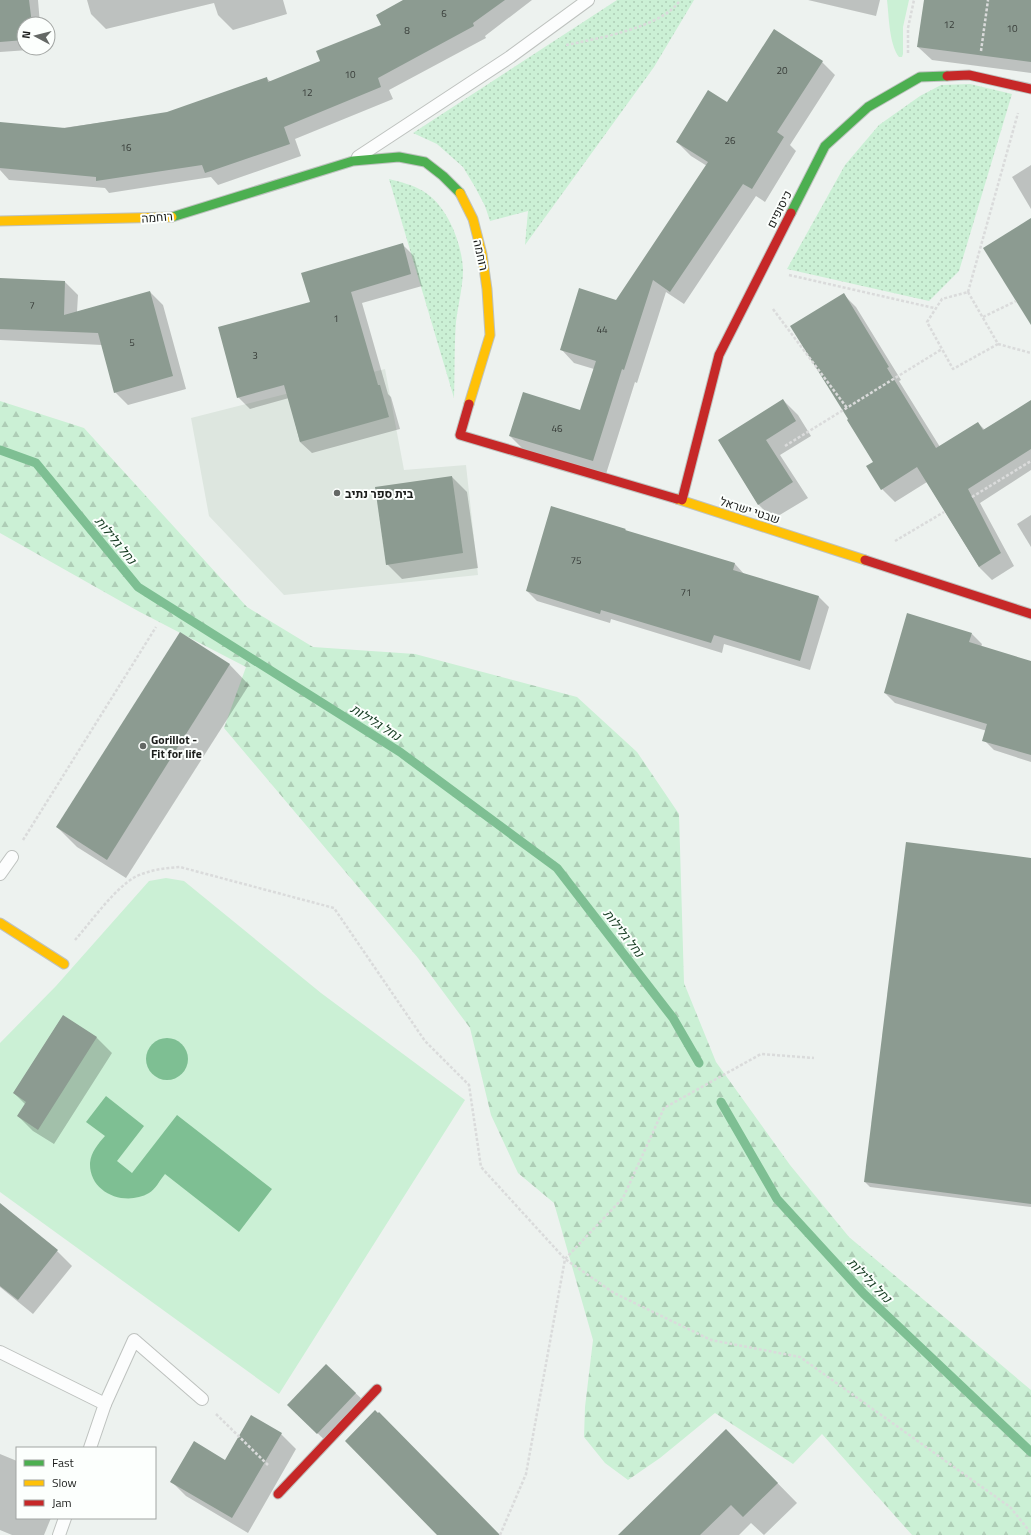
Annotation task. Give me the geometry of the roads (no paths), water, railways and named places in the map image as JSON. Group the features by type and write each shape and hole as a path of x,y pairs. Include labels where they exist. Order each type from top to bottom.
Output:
{"street":[{"name":"כיסופים","path":"682,500 719,356 761,269 825,146 868,107 920,77 969,75 1028,88"},
{"name":"רוחמה","path":"0,221 168,218 353,161 399,157 425,162 443,176 459,192 473,219 483,261 487,289 490,336 460,435"},
{"name":"שבטי ישראל","path":"460,435 682,500 1031,614"},
{"path":"0,923 60,962"},
{"path":"278,1494 377,1389"}],"lane":[{"name":"רוחמה","path":"353,161 510,57 588,0"},
{"path":"0,874 12,857"},
{"path":"90,1447 105,1404 134,1340 202,1400"},
{"path":"0,1352 105,1404"},
{"path":"59,1535 65,1519"}],"waterway":[{"name":"נחל גלילות","path":"0,450 36,463 138,587 400,752 557,868 673,1018 699,1063"},
{"name":"נחל גלילות","path":"721,1102 777,1199 864,1294 1031,1452"}],"place":[{"name":"בית ספר נתיב","path":"337,493"},
{"name":"Gorillot - Fit for life","path":"143,746"}]}
